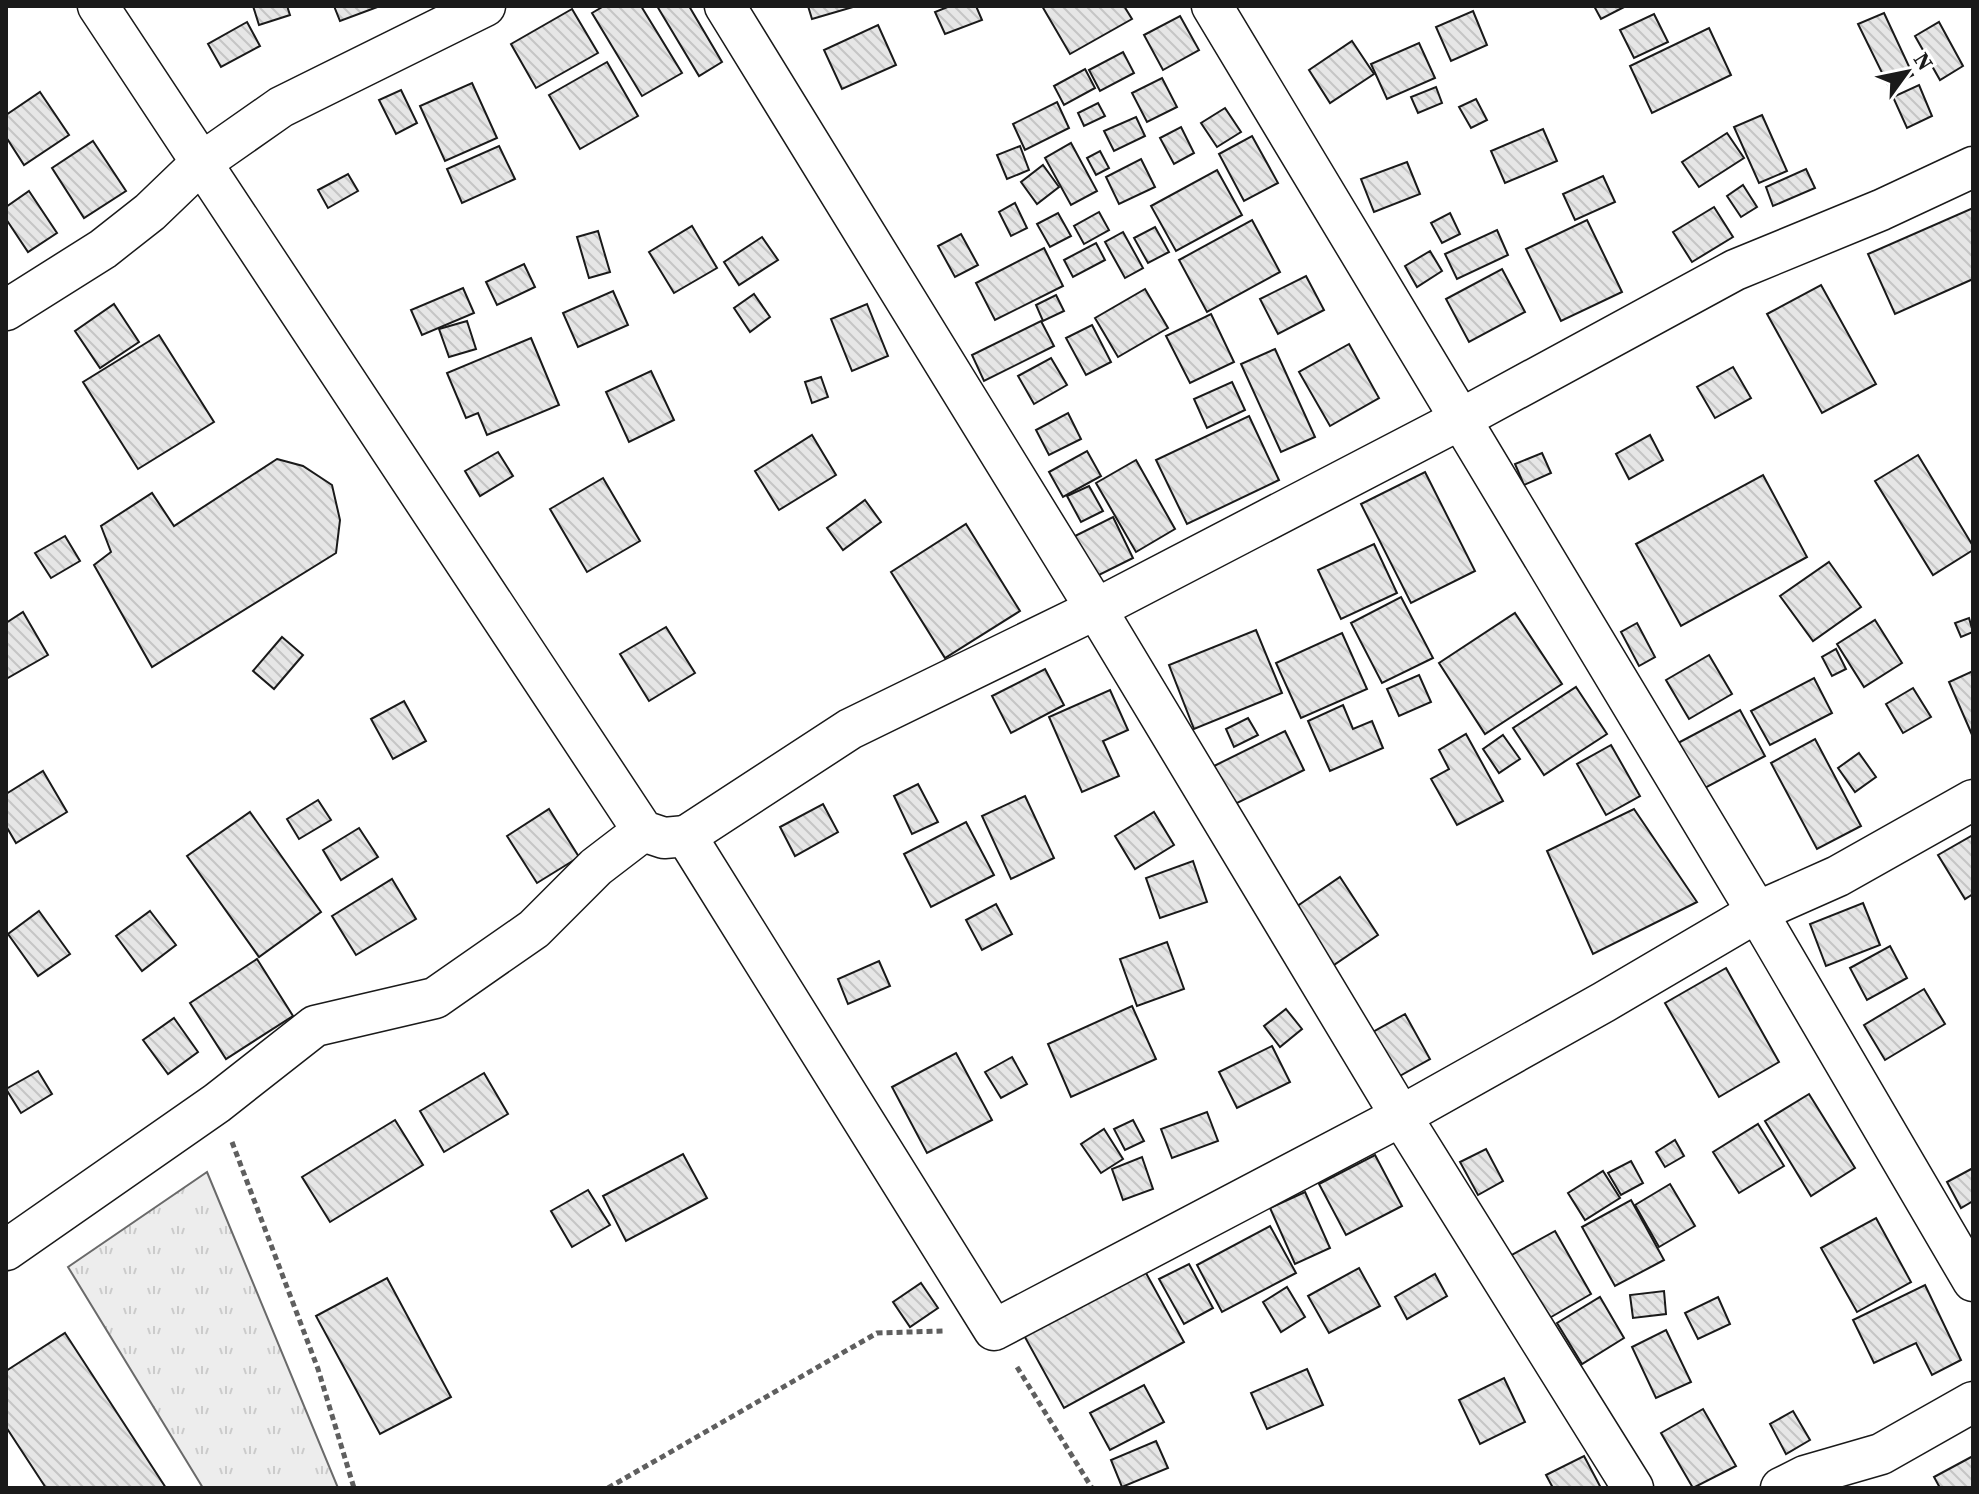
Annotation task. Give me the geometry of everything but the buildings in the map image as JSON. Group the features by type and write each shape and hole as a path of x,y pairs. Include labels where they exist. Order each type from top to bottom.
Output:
{"street":[{"path":"98,6 643,831 664,838 686,836 850,729 1096,609 1459,420 1735,270 1881,210 1973,167"},
{"path":"6,310 103,249 150,212 201,163 281,107 485,6"},
{"path":"725,6 1096,609 1401,1116 1633,1488"},
{"path":"1212,6 1757,912 1973,1281"},
{"path":"686,836 994,1330 1401,1116 1757,912 1838,876 1973,800"},
{"path":"6,1250 217,1103 315,1026 435,998 534,929 596,867 643,831"},
{"path":"1781,1488 1805,1476 1881,1454 1973,1402"}],"path":[{"path":"217,1103 318,1369 354,1488"},
{"path":"608,1488 877,1333 994,1330 1092,1488"}],"green space":[{"path":"207,1172 338,1488 203,1488 68,1267"}]}
